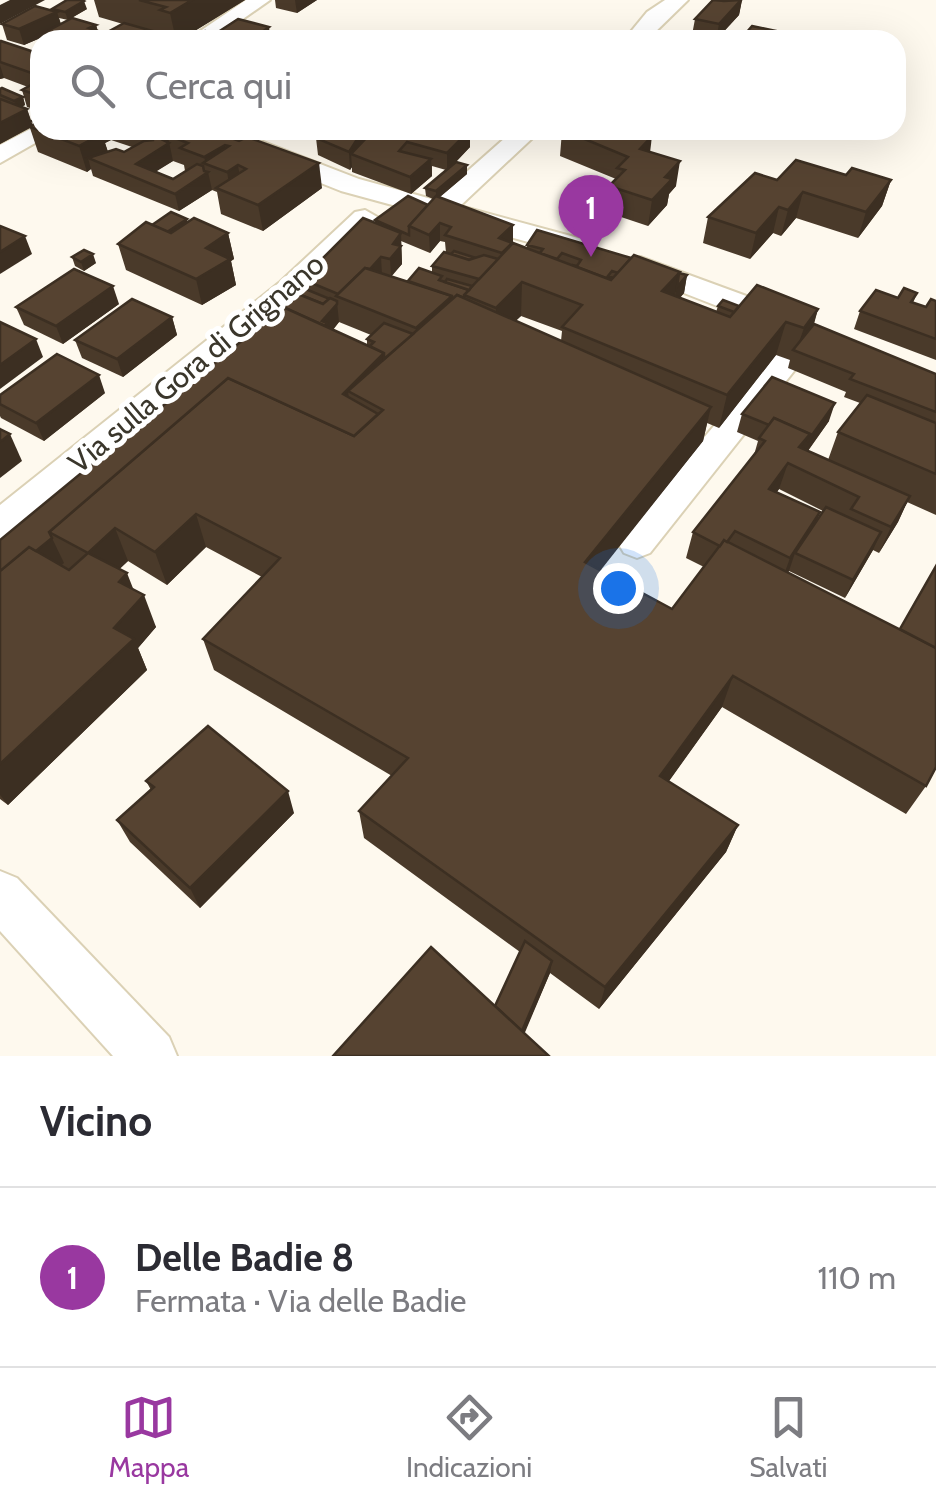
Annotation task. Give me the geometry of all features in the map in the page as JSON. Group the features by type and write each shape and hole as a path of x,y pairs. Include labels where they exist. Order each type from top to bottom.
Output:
{"street":[{"path":"214,30 260,0"},
{"path":"643,30 678,0"},
{"path":"0,155 30,139"},
{"path":"235,140 350,185 675,277 800,344 636,543"},
{"path":"442,208 518,140"},
{"name":"Via sulla Gora di Grignano","path":"0,526 291,288 388,194"},
{"path":"0,895 150,1056"}],"building":[{"path":"67,0 84,1 65,12 52,9"},
{"path":"139,0 192,0 170,13 160,10 166,7"},
{"path":"713,0 741,0 719,24 695,19"},
{"path":"35,6 57,12 19,29 2,24"},
{"path":"72,18 96,25 89,28 95,30 50,30"},
{"path":"238,19 269,27 265,30 221,30"},
{"path":"124,23 149,30 111,30"},
{"path":"0,42 30,51 30,72 0,62"},
{"path":"2,88 23,97 14,101 0,95"},
{"path":"0,99 27,109 0,123"},
{"path":"64,140 90,140 79,146"},
{"path":"180,140 255,140 319,163 258,205 216,188 246,169 238,165 227,172 203,163 229,146 204,157 180,148 188,143"},
{"path":"321,140 357,140 349,152"},
{"path":"364,140 460,140 447,153 407,142 399,151 431,159 410,177 351,154"},
{"path":"587,140 648,140 640,149 680,161 665,177 672,179 652,200 609,186 625,170 617,168 628,157"},
{"path":"144,141 169,143 136,164 173,179 197,164 208,172 175,194 88,158 116,149 124,152"},
{"path":"796,160 846,175 852,168 891,180 866,212 803,192 788,210 779,207 756,233 708,217 755,173 777,180"},
{"path":"456,162 467,165 436,191 425,188"},
{"path":"408,196 428,205 409,226 409,235 375,220"},
{"path":"436,196 513,225 499,238 512,243 502,253 445,235 451,227 440,223 429,235 409,226"},
{"path":"171,212 187,219 167,232 152,225"},
{"path":"194,218 228,233 206,248 230,259 196,279 118,244 146,222 171,233"},
{"path":"363,218 401,233 393,244 401,246 390,259 381,257 338,294 302,279"},
{"path":"0,226 25,236 0,252"},
{"path":"537,230 631,258 618,273 612,271 608,276 611,280 572,265 577,266 581,260 562,253 557,259 540,253 543,249 527,245"},
{"path":"513,243 611,280 634,255 680,272 662,291 730,317 757,285 818,309 804,328 786,322 727,395 562,327 582,305 522,282 496,308 464,295"},
{"path":"84,250 93,254 81,262 72,257"},
{"path":"454,251 476,258 469,260 451,254"},
{"path":"444,252 469,260 484,255 498,259 479,279 432,266"},
{"path":"365,268 452,296 416,328 336,296"},
{"path":"419,268 469,290 464,298 457,295 452,300 452,296 408,281"},
{"path":"74,269 113,286 56,326 16,307"},
{"path":"447,279 472,286 469,290 445,282"},
{"path":"303,288 330,299 323,304 296,293"},
{"path":"904,288 917,293 911,302 926,307 931,299 936,301 936,339 860,311 876,290 898,298"},
{"path":"288,290 323,304 330,298 337,301 322,321 327,323 325,326 283,307 276,314 265,309"},
{"path":"457,295 711,407 585,562 672,609 724,540 936,648 936,767 926,786 733,676 660,776 738,825 605,987 359,811 408,758 203,639 280,558 196,514 155,552 115,528 88,553 49,532 228,378 354,436 383,410 348,391"},
{"path":"132,299 172,317 117,359 75,340"},
{"path":"723,300 739,306 734,312 718,306"},
{"path":"283,307 384,353 343,394 378,414 354,436 228,378 49,532 52,538 36,551 29,547 0,571 0,540"},
{"path":"0,322 36,339 0,365"},
{"path":"384,323 413,334 384,359 384,353 370,346 374,342 367,339"},
{"path":"814,324 936,374 936,412 850,379 854,374 793,350"},
{"path":"57,354 99,375 36,423 0,404 0,395"},
{"path":"772,377 835,403 807,442 810,434 774,418 769,425 742,414"},
{"path":"867,395 936,423 936,474 838,432"},
{"path":"774,418 810,434 799,447 910,496 891,527 851,509 859,497 788,463 769,489 820,512 790,558 735,531 720,546 693,532 765,441 759,438"},
{"path":"0,429 10,434 0,442"},
{"path":"826,507 881,532 853,580 795,553"},
{"path":"29,547 69,570 88,553 127,573 119,582 144,595 114,628 134,639 0,764 0,571"},
{"path":"936,566 936,648 900,629"},
{"path":"208,726 288,791 190,888 117,820 154,787 146,781"},
{"path":"525,941 552,961 522,1031 495,1006"},
{"path":"431,947 549,1056 333,1056"}],"place":[{"name":"Delle Badie 8","path":"591,257"}]}
